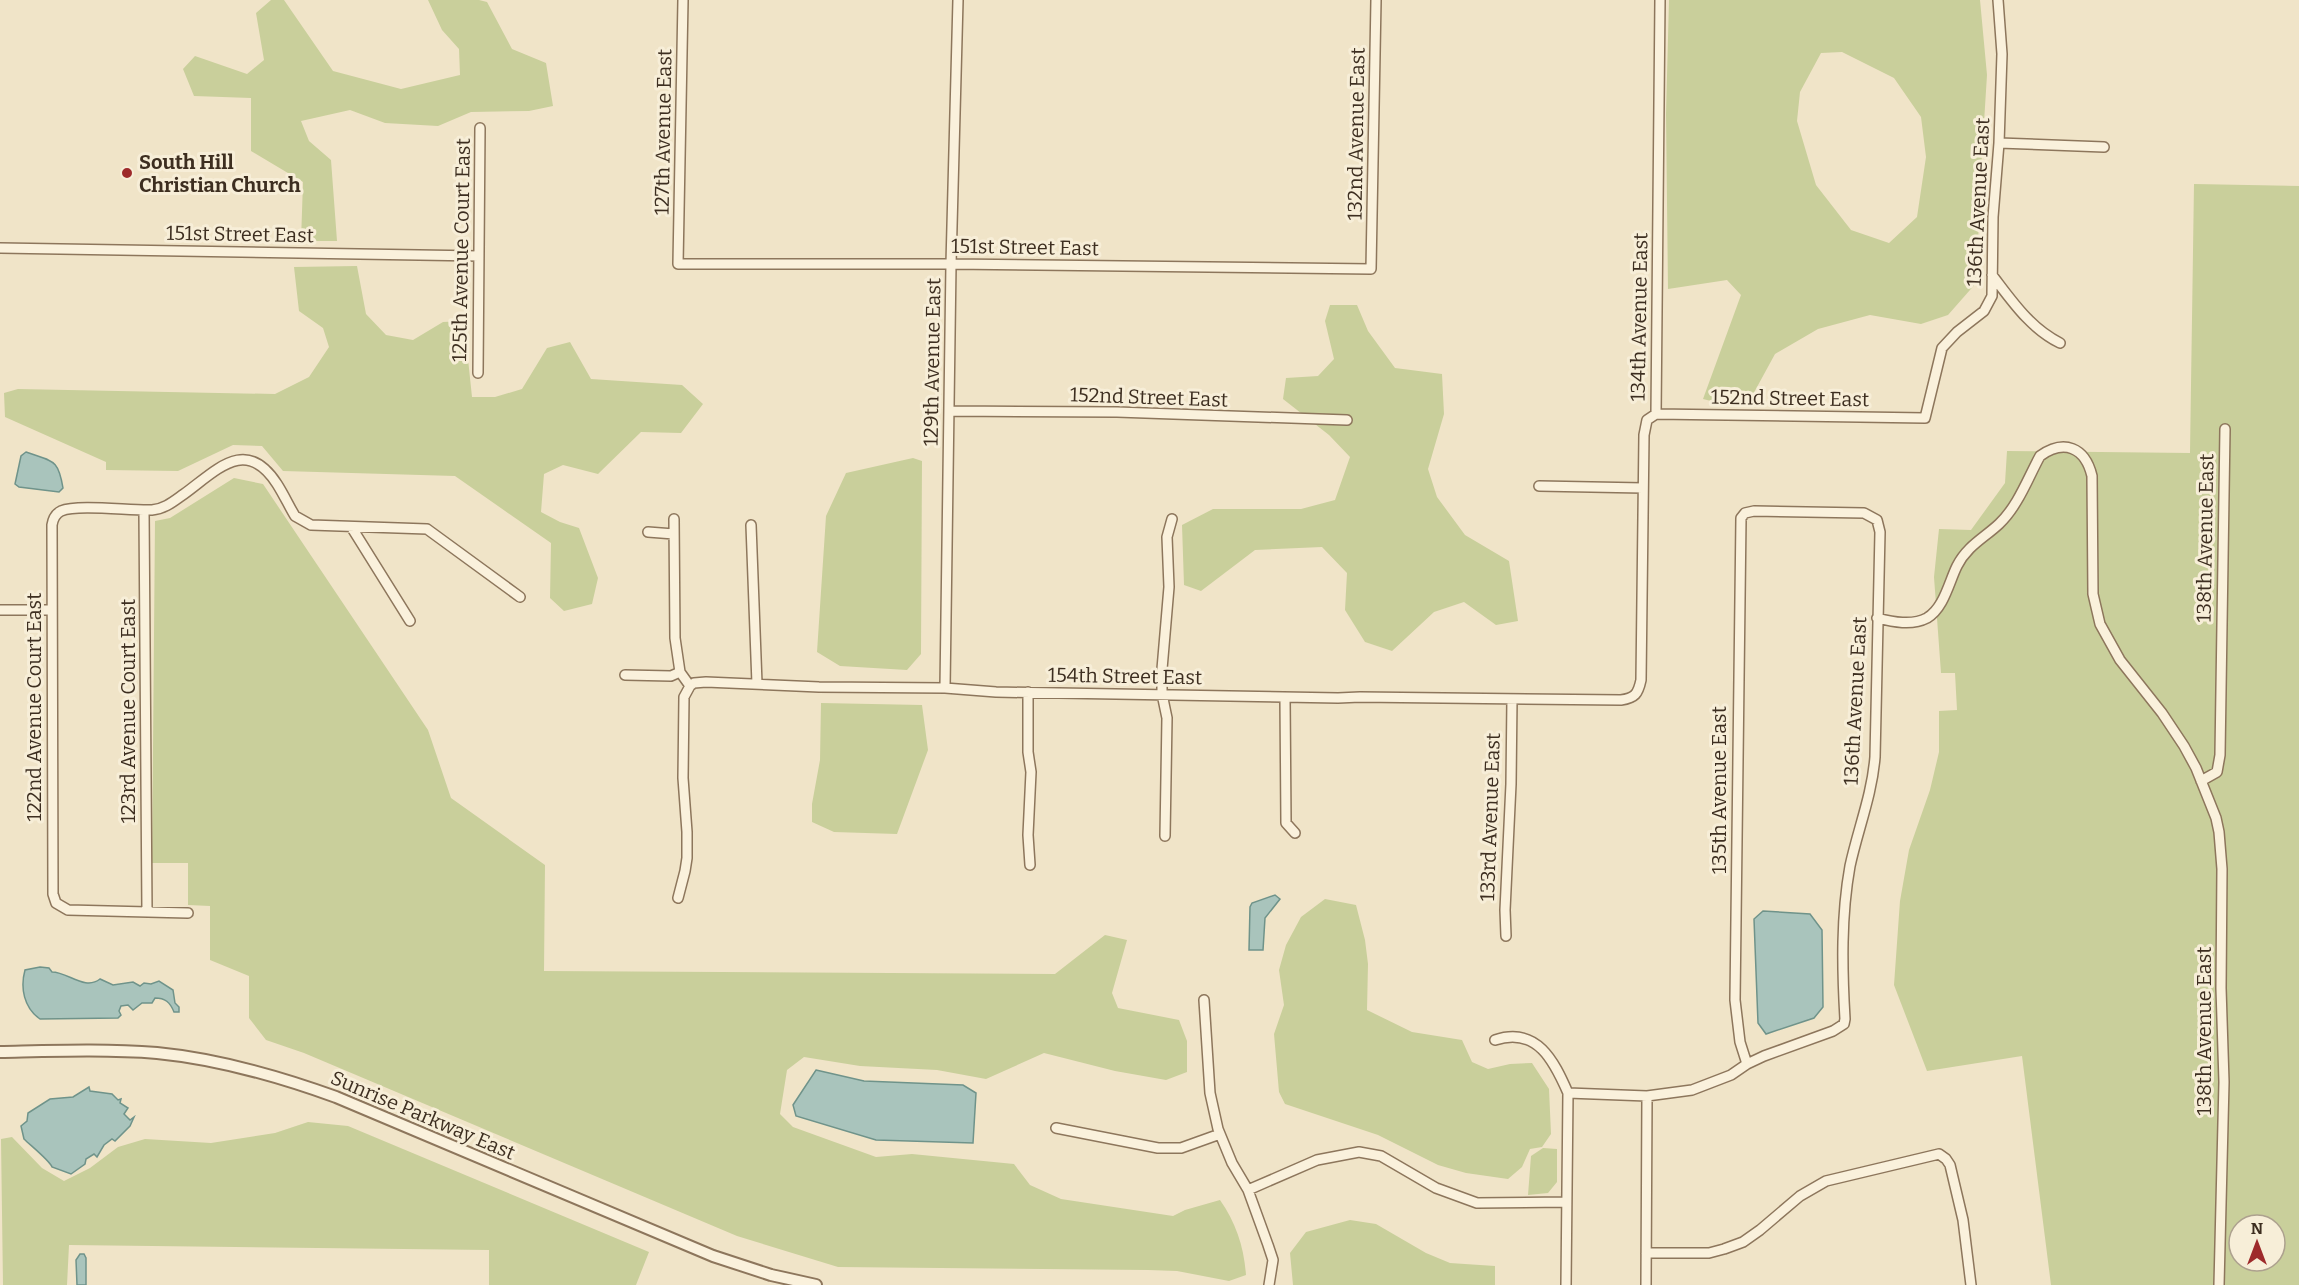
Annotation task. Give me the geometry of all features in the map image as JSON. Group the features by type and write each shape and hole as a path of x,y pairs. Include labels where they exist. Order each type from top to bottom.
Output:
{"street":[{"name":"127th Avenue East","path":"678,264 683,0"},
{"name":"129th Avenue East","path":"945,688 951,264 958,0"},
{"name":"132nd Avenue East","path":"1371,269 1377,0"},
{"name":"134th Avenue East","path":"1633,698 1639,688 1641,665 1645,424 1650,416 1656,414 1660,0"},
{"name":"136th Avenue East","path":"1925,418 1942,348 1988,306 1992,296 1993,208 1999,143 2002,54 1998,0"},
{"name":"125th Avenue Court East","path":"478,373 480,128"},
{"path":"1999,143 2104,147"},
{"name":"151st Street East","path":"0,248 479,256"},
{"name":"151st Street East","path":"678,264 951,264 1371,269"},
{"path":"1992,275 2026,318 2043,335 2060,343"},
{"name":"152nd Street East","path":"950,411 1117,412 1347,420"},
{"name":"152nd Street East","path":"1656,414 1925,418"},
{"name":"138th Avenue East","path":"2201,781 2217,772 2220,755 2224,429"},
{"name":"138th Avenue East","path":"1877,618 1899,623 1926,618 1934,613 1966,551 2006,516 2040,456 2048,450 2059,447 2072,447 2079,452 2090,467 2092,476 2093,594 2100,624 2120,660 2162,713 2184,746 2216,818 2222,869 2224,1082 2219,1285"},
{"path":"144,511 162,508 224,465 237,459 252,460 267,471 295,516 302,521 311,525 352,528 427,530 520,597"},
{"path":"1539,486 1643,488"},
{"name":"122nd Avenue Court East","path":"144,511 70,508 58,512 52,520 52,884 56,903 68,910 147,911"},
{"name":"123rd Avenue Court East","path":"144,511 147,911"},
{"name":"135th Avenue East","path":"1748,1064 1740,1042 1735,1000 1739,524 1742,516 1754,511 1864,513 1877,521"},
{"path":"674,519 675,638 680,672 690,686 684,697 683,778 687,858 678,898"},
{"path":"1165,836 1167,718 1162,694 1162,669 1169,587 1167,537 1172,519"},
{"name":"136th Avenue East","path":"1748,1064 1833,1031 1844,1024 1843,940 1847,890 1854,851 1871,789 1875,757 1880,532 1877,521"},
{"path":"751,525 757,684"},
{"path":"352,528 410,621"},
{"path":"648,532 674,534"},
{"path":"0,610 51,610"},
{"path":"626,675 672,676 680,672"},
{"name":"154th Street East","path":"690,686 694,683 706,682 819,687 945,688 986,692 1286,698 1621,700 1633,698"},
{"path":"1028,692 1028,752 1031,772 1028,835 1030,865"},
{"path":"1286,698 1286,822 1295,833"},
{"name":"133rd Avenue East","path":"1506,936 1512,699"},
{"path":"147,911 188,913"},
{"path":"1204,1000 1210,1093 1220,1134 1232,1163 1248,1190 1273,1260 1269,1285"},
{"path":"1495,1040 1506,1036 1518,1037 1536,1044 1544,1050 1557,1069 1568,1093 1566,1285"},
{"name":"Sunrise Parkway East","path":"0,1052 157,1053 247,1069 291,1081 336,1097 713,1256 771,1275 816,1285"},
{"path":"1568,1093 1647,1096 1676,1093 1704,1086 1731,1075 1748,1064"},
{"path":"1646,1285 1647,1096"},
{"path":"1056,1128 1158,1148 1181,1148 1220,1134"},
{"path":"1248,1190 1317,1160 1359,1152 1381,1156 1436,1188 1477,1203 1566,1202"},
{"path":"1646,1253 1709,1253 1724,1249 1743,1242 1800,1196 1826,1181 1934,1154 1943,1155 1950,1165 1961,1208 1971,1285"}],"green space":[{"path":"271,0 284,0 333,71 401,89 460,75 459,49 442,30 428,0 487,2 512,49 546,63 553,106 529,111 471,112 438,126 385,123 350,110 301,121 309,141 331,160 337,241 301,241 303,182 251,151 251,98 194,96 183,69 195,56 247,74 264,60 256,13"},
{"path":"1669,0 1980,0 1987,75 1981,170 1972,184 1979,213 1977,282 1948,315 1921,324 1870,315 1818,329 1775,354 1751,398 1727,405 1703,399 1741,295 1727,280 1668,289 1666,114","holes":["1842,52 1894,78 1921,117 1926,157 1917,217 1889,243 1851,230 1816,185 1797,121 1800,92 1821,53"]},
{"path":"2194,184 2299,186 2299,1285 2051,1285 2022,1056 1927,1071 1894,985 1900,901 1909,850 1930,790 1939,752 1939,711 1957,710 1955,673 1941,673 1934,577 1939,529 1971,530 2005,483 2007,451 2190,453"},
{"path":"357,266 366,314 386,335 413,340 443,322 464,321 472,397 495,397 522,389 547,348 570,342 591,379 682,385 703,404 681,433 641,432 598,474 563,465 544,474 541,512 560,522 579,528 598,578 592,604 564,611 550,598 551,543 455,476 283,471 262,446 233,445 178,471 106,470 106,462 5,417 4,393 18,389 275,394 309,377 329,347 323,328 299,311 294,267"},
{"path":"1330,305 1357,305 1368,331 1395,368 1442,374 1444,414 1428,469 1437,497 1465,535 1509,561 1518,621 1496,625 1464,602 1434,612 1392,651 1365,642 1345,610 1347,573 1322,547 1255,550 1201,591 1184,585 1182,525 1213,509 1301,509 1335,500 1350,457 1329,435 1283,399 1286,378 1318,376 1334,359 1325,321"},
{"path":"913,458 922,461 921,654 907,670 840,666 817,652 826,516 846,473"},
{"path":"234,478 263,484 428,730 451,798 545,865 544,971 1055,974 1105,935 1127,940 1112,993 1118,1008 1179,1020 1187,1041 1187,1072 1166,1080 1115,1071 1044,1053 986,1079 937,1070 860,1066 804,1057 787,1070 780,1114 793,1127 876,1157 912,1154 1014,1164 1030,1185 1061,1199 1173,1216 1185,1210 1220,1200 1231,1217 1238,1236 1246,1275 1229,1281 1177,1271 838,1267 737,1236 304,1053 266,1040 249,1018 249,976 210,960 210,906 188,905 188,863 152,863 155,521 170,518"},
{"path":"821,703 922,705 928,750 897,834 834,832 812,822 812,804 820,760"},
{"path":"1325,899 1356,905 1365,940 1368,964 1367,1010 1412,1032 1462,1040 1472,1062 1488,1069 1510,1064 1532,1063 1549,1089 1551,1134 1542,1147 1530,1149 1522,1167 1508,1179 1466,1173 1438,1165 1378,1135 1285,1104 1279,1092 1274,1034 1284,1005 1279,970 1286,945 1301,917"},
{"path":"308,1122 348,1126 649,1252 636,1285 489,1285 489,1250 69,1245 67,1285 3,1285 1,1139 12,1137 42,1168 64,1181 90,1168 118,1147 145,1139 211,1143 275,1133"},
{"path":"1543,1148 1557,1149 1557,1182 1548,1193 1528,1195 1531,1156"},
{"path":"1350,1220 1376,1224 1426,1253 1450,1263 1495,1266 1495,1285 1293,1285 1290,1253 1306,1232"}],"water":[{"path":"26,452 53,462 59,471 63,488 59,492 19,487 15,484 21,456"},
{"path":"1275,895 1280,899 1265,918 1263,950 1249,950 1250,907 1252,903"},
{"path":"1763,911 1810,914 1822,930 1823,1007 1814,1018 1766,1034 1758,1023 1754,919"},
{"path":"49,968 52,972 88,983 100,979 113,985 133,982 140,986 144,983 151,984 159,981 173,990 179,1012 174,1012 169,1003 164,1000 155,998 152,1003 142,1003 133,1010 128,1005 121,1006 119,1011 121,1015 118,1018 40,1019 27,1003 23,984 25,970"},
{"path":"816,1070 864,1081 963,1085 976,1093 973,1143 876,1140 796,1116 793,1105"},
{"path":"89,1087 90,1091 112,1094 118,1100 121,1099 120,1103 128,1108 124,1114 130,1120 134,1117 130,1126 115,1141 112,1139 104,1145 97,1157 94,1154 86,1159 85,1164 71,1174 52,1167 24,1139 21,1126 27,1121 28,1113 50,1099 73,1097"},
{"path":"80,1254 84,1254 86,1258 86,1285 77,1285 76,1260"}],"place":[{"name":"South Hill Christian Church","path":"127,173"}]}
